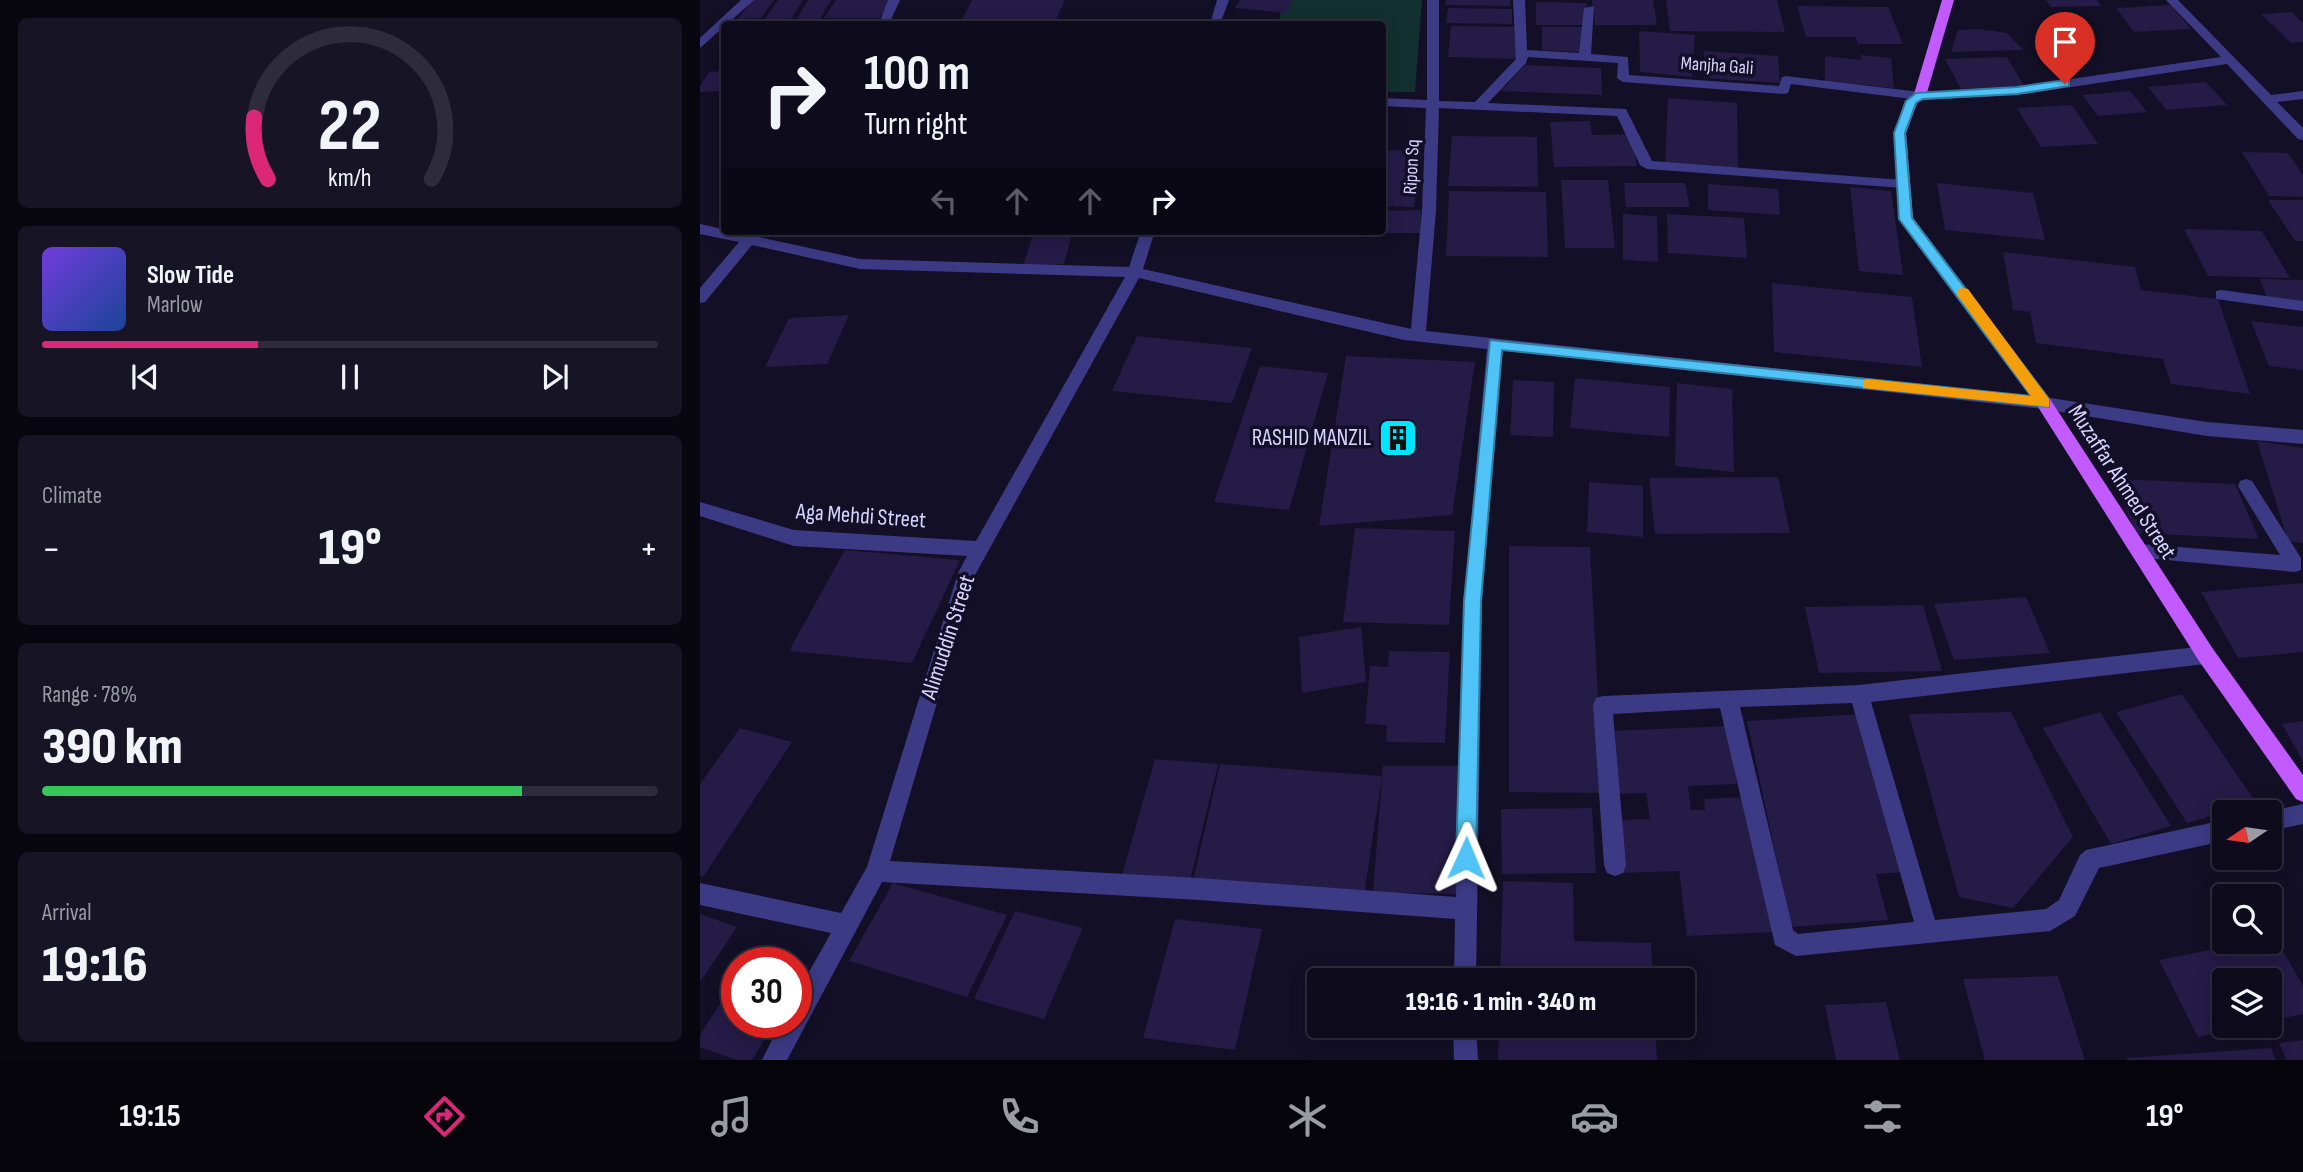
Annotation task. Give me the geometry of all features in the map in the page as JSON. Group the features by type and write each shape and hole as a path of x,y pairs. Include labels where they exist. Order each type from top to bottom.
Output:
{"main road":[{"name":"Muzaffar Ahmed Street","path":"1948,0 1920,96 1911,101 1900,133 1906,219 2044,403 2206,655 2303,792"}],"street":[{"path":"726,21 748,0"},
{"path":"885,21 894,0"},
{"path":"1216,21 1223,0"},
{"name":"Ripon Sq","path":"1418,336 1426,270 1434,105 1433,0"},
{"path":"1478,106 1522,60 1519,0"},
{"path":"2172,0 2303,136"},
{"path":"1586,57 1590,8"},
{"path":"701,45 721,26"},
{"name":"Manjha Gali","path":"1522,53 1624,60 1623,78 1784,90 1786,80 1920,96"},
{"path":"1920,96 2017,91 2227,60"},
{"path":"2270,99 2303,95"},
{"path":"1386,102 1622,112 1647,165 1903,184"},
{"path":"700,229 721,231"},
{"path":"700,298 753,235 860,264 1135,272 1418,336 2044,403 2207,429 2303,437"},
{"name":"Alimuddin Street","path":"812,989 876,871 967,573 1135,272 1147,235"},
{"path":"2221,296 2303,306"},
{"path":"1465,968 1473,601 1495,344"},
{"path":"2140,552 2295,564 2246,486"},
{"name":"Aga Mehdi Street","path":"700,509 794,538 981,549"},
{"path":"1615,865 1603,705 1859,694 2206,655"},
{"path":"1859,694 1928,934"},
{"path":"1728,698 1783,937 1796,945 1928,934 2050,919 2067,908 2088,863 2094,858 2212,833"},
{"path":"2282,818 2303,814"},
{"path":"876,871 1199,889 1465,909"},
{"path":"700,894 847,925"},
{"name":"Alimuddin Street","path":"774,1060 786,1038"},
{"path":"1465,1038 1466,1060"}],"green space":[{"path":"1284,0 1422,0 1415,92 1386,92 1386,21 1279,21"}],"building":[{"path":"752,0 774,0 761,18 738,19"},
{"path":"778,0 803,0 790,20 764,20"},
{"path":"808,0 831,0 820,19 796,20"},
{"path":"836,0 891,0 880,18 824,18"},
{"path":"972,0 1065,0 1055,21 962,21"},
{"path":"1240,0 1293,0 1287,13 1235,8"},
{"path":"1446,0 1510,0 1510,6 1445,5"},
{"path":"1592,0 1653,0 1657,25 1595,25"},
{"path":"1666,0 1777,0 1785,32 1670,31"},
{"path":"2046,0 2097,0 2101,6 2051,7"},
{"path":"1536,2 1587,3 1588,25 1536,25"},
{"path":"2171,5 2191,29 2134,32 2116,8"},
{"path":"1797,6 1888,7 1903,44 1858,44 1856,37 1806,37"},
{"path":"1448,8 1512,9 1512,24 1446,23"},
{"path":"2292,12 2303,23 2303,42 2291,43 2261,14"},
{"path":"1451,26 1518,27 1516,59 1448,57"},
{"path":"1542,27 1582,27 1579,52 1542,50"},
{"path":"1978,29 2007,33 2023,50 1951,52 1958,30"},
{"path":"1639,31 1695,35 1692,77 1640,72"},
{"path":"1704,51 1778,56 1780,83 1704,78"},
{"path":"1861,55 1891,58 1894,88 1825,81 1825,56 1861,60"},
{"path":"2007,57 2024,86 1961,89 1945,59"},
{"path":"1525,65 1601,68 1602,95 1501,91"},
{"path":"721,71 721,91 700,92 700,86 709,72"},
{"path":"2206,82 2227,105 2167,110 2148,87"},
{"path":"2130,91 2147,112 2098,116 2083,95"},
{"path":"1668,98 1737,103 1738,171 1665,165"},
{"path":"2072,105 2098,144 2041,147 2017,108"},
{"path":"1590,121 1592,135 1632,134 1637,166 1554,167 1550,122"},
{"path":"1452,136 1537,137 1538,187 1448,186"},
{"path":"1386,150 1422,151 1414,207 1386,206"},
{"path":"2242,152 2288,153 2303,175 2303,197 2269,196"},
{"path":"1561,180 1608,180 1615,248 1565,248"},
{"path":"1624,183 1685,183 1690,207 1626,207"},
{"path":"1937,183 2033,193 2045,240 1945,230"},
{"path":"1708,184 1778,189 1780,215 1708,210"},
{"path":"1850,187 1891,191 1903,275 1859,271"},
{"path":"1449,191 1546,192 1548,257 1446,256"},
{"path":"2268,200 2303,200 2303,241 2295,241"},
{"path":"1421,210 1420,233 1386,233 1386,211"},
{"path":"1623,214 1657,216 1658,262 1623,260"},
{"path":"1667,214 1744,218 1747,258 1668,253"},
{"path":"2184,229 2262,231 2290,278 2208,276"},
{"path":"1033,235 1072,235 1064,264 1023,266"},
{"path":"2003,252 2135,267 2141,290 2218,299 2250,394 2171,384 2163,359 2036,343 2030,312 2013,310"},
{"path":"2260,279 2303,280 2303,303 2268,300"},
{"path":"1772,283 1912,297 1922,367 1774,352"},
{"path":"849,315 827,364 765,367 789,318"},
{"path":"2251,321 2303,327 2303,370 2269,366"},
{"path":"1137,336 1252,348 1232,403 1112,391"},
{"name":"RASHID MANZIL","path":"1346,356 1475,362 1452,515 1319,526"},
{"path":"1260,366 1328,373 1289,510 1214,502"},
{"path":"1575,378 1670,387 1669,437 1570,428"},
{"path":"1513,380 1554,382 1553,437 1510,435"},
{"path":"1677,383 1732,389 1734,472 1675,466"},
{"path":"2257,441 2303,448 2303,543 2288,541"},
{"path":"1778,477 1790,533 1655,534 1649,478"},
{"path":"2115,479 2235,484 2259,539 2135,533"},
{"path":"1589,482 1643,486 1643,537 1587,532"},
{"path":"1355,528 1455,531 1449,625 1343,622"},
{"path":"1509,546 1590,547 1603,793 1509,792"},
{"path":"845,550 960,560 912,663 789,651"},
{"path":"2303,583 2303,652 2238,658 2201,592"},
{"path":"2026,597 2050,653 1954,660 1934,604"},
{"path":"1923,605 1942,671 1819,673 1805,607"},
{"path":"1361,627 1366,682 1302,693 1299,637"},
{"path":"1389,651 1450,652 1445,743 1386,742 1387,725 1365,724 1370,666 1388,667"},
{"path":"2182,694 2254,800 2212,800 2212,816 2187,823 2116,712"},
{"path":"2011,712 2073,837 2013,908 1959,897 1909,714"},
{"path":"2100,712 2171,826 2111,844 2043,728"},
{"path":"1862,714 1906,872 1876,874 1888,920 1791,927 1747,721"},
{"path":"2303,721 2303,761 2282,724"},
{"path":"1728,726 1737,784 1688,786 1691,810 1705,810 1704,799 1745,797 1776,932 1687,936 1679,871 1623,873 1618,820 1650,819 1646,793 1616,794 1609,731"},
{"path":"740,728 792,742 703,877 700,876 700,784"},
{"path":"1155,759 1218,764 1190,881 1122,875"},
{"path":"1220,764 1382,776 1364,895 1193,881"},
{"path":"1383,766 1466,766 1463,894 1373,893"},
{"path":"1592,808 1596,873 1502,874 1501,809"},
{"path":"1503,881 1573,883 1574,941 1651,943 1652,968 1500,968"},
{"path":"893,883 1007,915 967,997 849,961"},
{"path":"1015,911 1083,928 1044,1019 974,999"},
{"path":"700,914 737,927 721,947 700,982"},
{"path":"1175,919 1262,929 1235,1050 1143,1038"},
{"path":"2282,949 2303,986 2303,1014 2282,1018 2282,968 2212,968 2212,1034 2198,1037 2159,960 2212,950 2212,954 2282,954"},
{"path":"2058,976 2085,1060 1985,1060 1963,979"},
{"path":"721,1002 721,1038 765,1038 752,1060 736,1060 700,1047 700,1035"},
{"path":"1886,1002 1900,1060 1836,1060 1825,1005"},
{"path":"1499,1038 1656,1038 1657,1060 1498,1060"},
{"path":"2303,1040 2303,1060 2287,1060 2279,1043"},
{"path":"2271,1048 2276,1060 2127,1060 2127,1058"}],"slow traffic":[{"path":"1868,384 2044,403 1963,292"}],"place":[{"name":"RASHID MANZIL","path":"1398,438"}],"route":[{"path":"1466,858 1473,601 1495,344 2044,403 1906,219 1900,133 1911,101 1920,96 2017,91 2065,84"}]}
